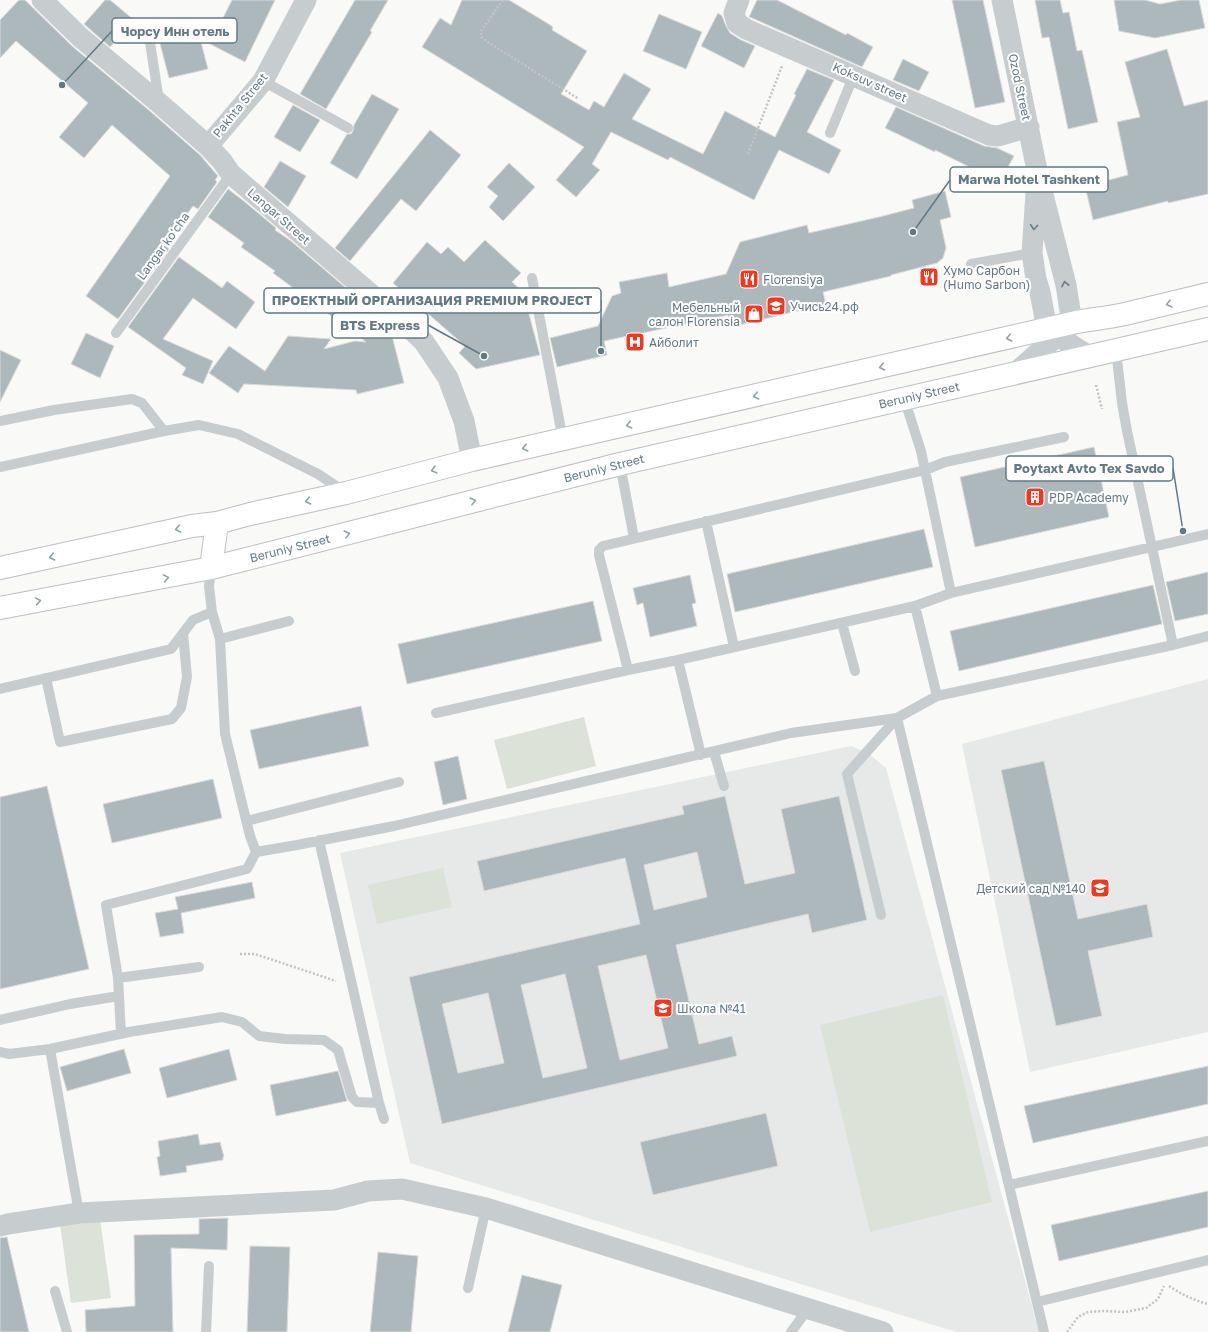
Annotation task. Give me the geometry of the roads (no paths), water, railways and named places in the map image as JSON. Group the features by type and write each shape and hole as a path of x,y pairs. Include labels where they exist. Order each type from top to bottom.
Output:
{"main road":[{"path":"0,568 192,526 217,523 250,514 346,493 472,460 1059,329 1090,319 1112,317 1208,294"},
{"path":"1112,317 1116,350"},
{"name":"Beruniy Street","path":"0,608 211,568 620,464 1208,329"},
{"path":"211,568 217,523"}],"street":[{"name":"Langar Street","path":"42,0 80,37 208,146 222,161 231,174 424,342 448,378 464,421 472,460"},
{"name":"Pakhta Street","path":"208,146 263,81 306,0"},
{"name":"Koksuv street","path":"739,0 734,13 737,23 746,28 989,135 998,136 1029,127"},
{"name":"Ozod Street","path":"1002,0 1038,175 1066,285 1059,329"},
{"name":"Ozod Street","path":"1038,175 1032,253 1036,279 1040,292 1059,329"},
{"path":"1014,374 1059,329 1089,356"},
{"path":"0,1226 79,1213 334,1200 368,1192 402,1189 486,1208 883,1332"}],"lane":[{"path":"147,23 159,103"},
{"path":"830,133 854,75"},
{"path":"263,81 348,128"},
{"name":"Langar ko'cha","path":"116,333 231,174"},
{"path":"971,264 1032,253"},
{"path":"532,278 563,440"},
{"path":"1116,350 1127,432 1173,645"},
{"path":"904,398 921,451 951,593"},
{"path":"0,421 54,410 132,399 142,403 164,431"},
{"path":"0,466 164,431 200,425 238,434 318,474 346,493"},
{"path":"628,670 599,555 599,550 603,546 925,470 945,462 1064,437"},
{"path":"620,464 634,538"},
{"path":"706,521 734,647"},
{"path":"436,713 842,623 915,606 951,593 1208,534"},
{"path":"121,1034 118,978 106,905 247,870 256,852 250,836 225,734 220,640 212,612 209,586 211,568"},
{"path":"915,606 937,696"},
{"path":"0,690 171,649 193,620 212,612"},
{"path":"220,640 289,621"},
{"path":"842,623 856,671"},
{"path":"46,678 60,742 172,719 181,708 187,677 183,633"},
{"path":"881,915 847,774 897,718 937,696 1173,645 1208,636"},
{"path":"678,660 701,755"},
{"path":"256,852 394,826 791,733 897,718"},
{"path":"897,718 1044,1332"},
{"path":"714,752 724,786"},
{"path":"247,821 399,782"},
{"path":"319,840 379,1103 384,1119"},
{"path":"118,978 199,967"},
{"path":"0,1020 70,1004 119,996"},
{"path":"0,1052 9,1054 50,1050 121,1034 222,1017 242,1022 259,1036 285,1039 324,1040 338,1050 352,1097 357,1102 379,1103"},
{"path":"50,1050 79,1213"},
{"path":"1009,1185 1208,1141"},
{"path":"468,1288 486,1208"},
{"path":"1037,1302 1208,1260"},
{"path":"206,1332 209,1266"},
{"path":"55,1291 67,1332"},
{"path":"791,1332 808,1309"}],"place":[{"name":"Чорсу Инн отель","path":"62,85"},
{"name":"Marwa Hotel Tashkent","path":"913,232"},
{"name":"Хумо Сарбон (Humo Sarbon)","path":"929,277"},
{"name":"Florensiya","path":"749,279"},
{"name":"Учись24.рф","path":"776,306"},
{"name":"Мебельный салон Florensia","path":"754,314"},
{"name":"Айболит","path":"635,342"},
{"name":"ПРОЕКТНЫЙ ОРГАНИЗАЦИЯ PREMIUM PROJECT","path":"601,351"},
{"name":"BTS Express","path":"484,356"},
{"name":"PDP Academy","path":"1035,497"},
{"name":"Poytaxt Avto Tex Savdo","path":"1183,531"},
{"name":"Детский сад №140","path":"1100,888"},
{"name":"Школа №41","path":"663,1008"}]}
